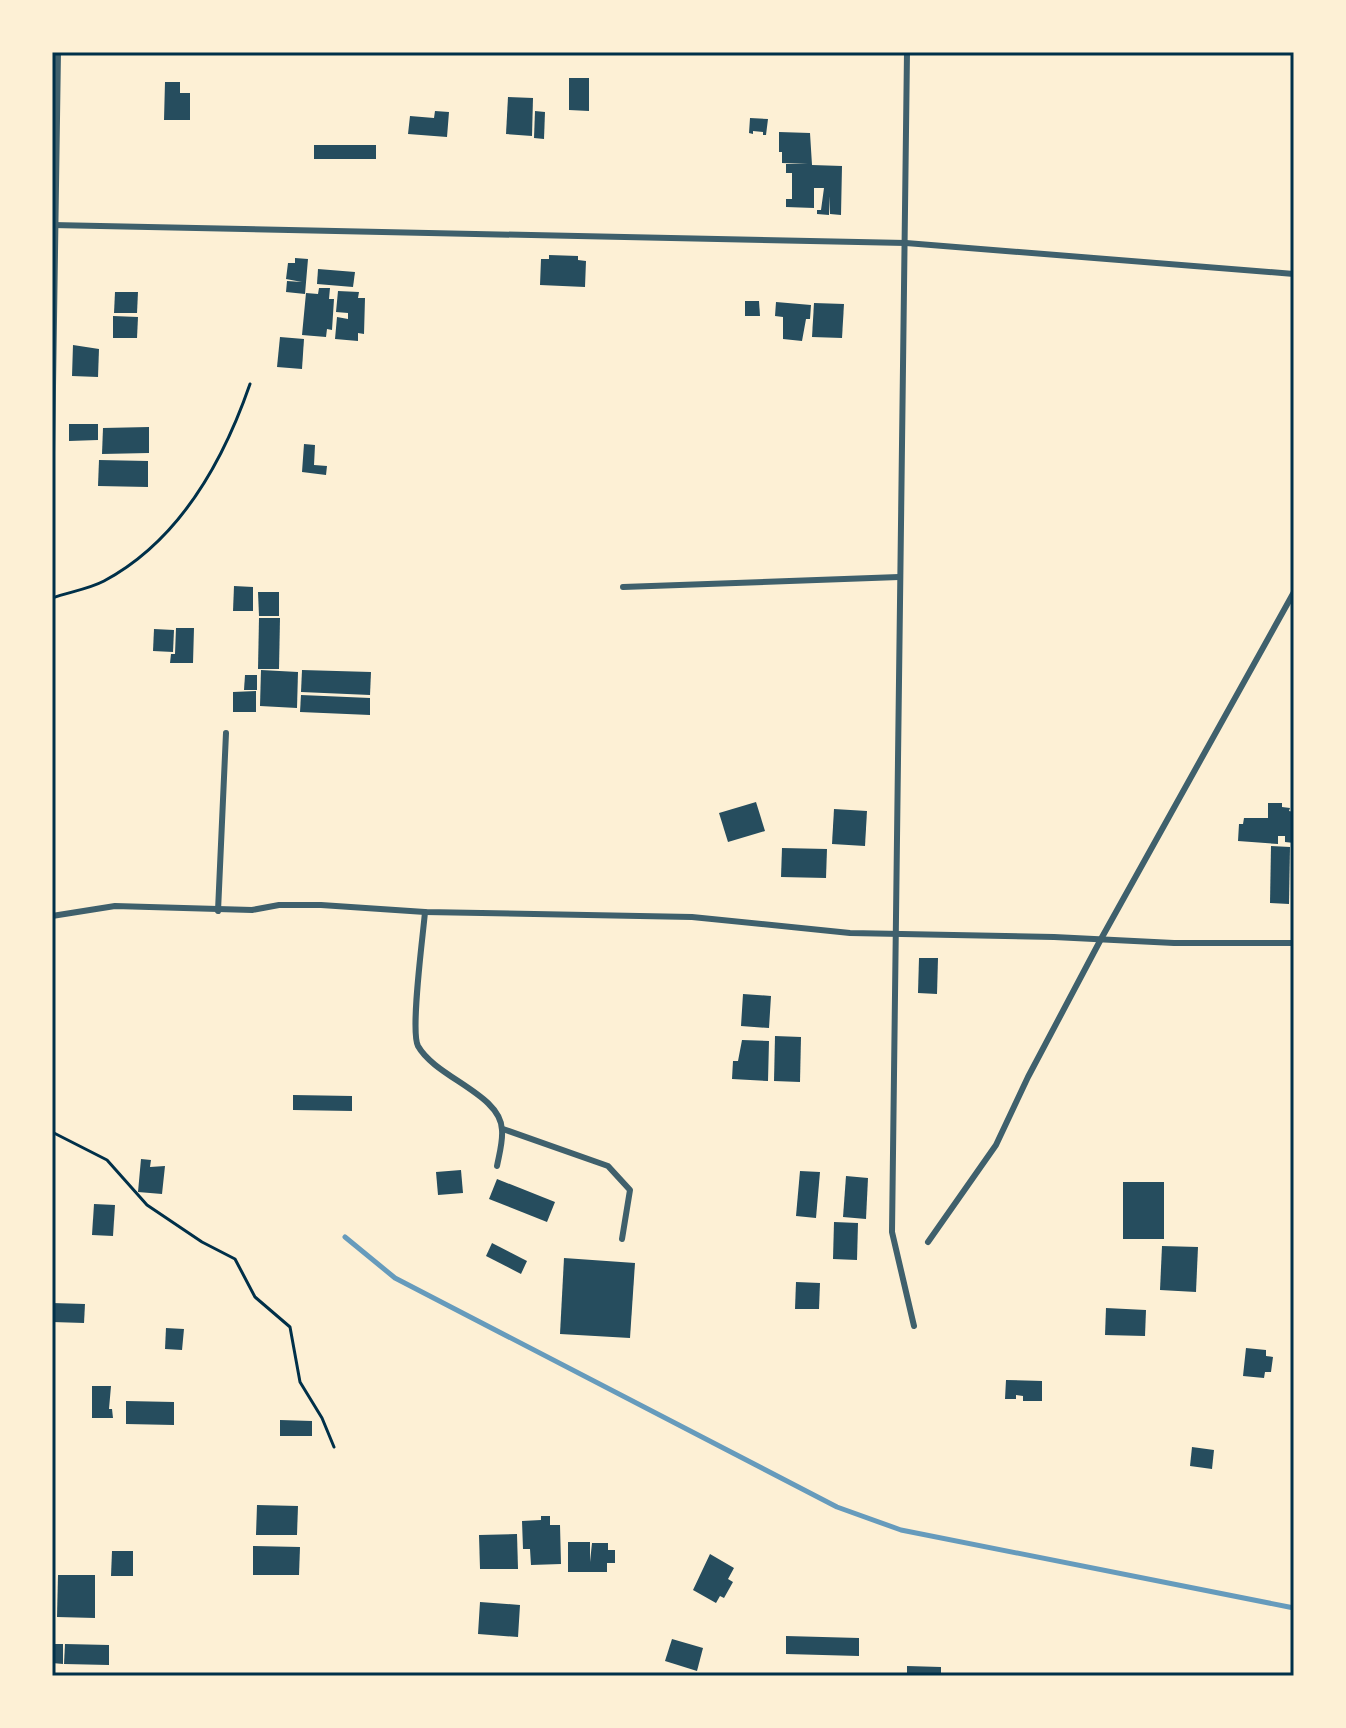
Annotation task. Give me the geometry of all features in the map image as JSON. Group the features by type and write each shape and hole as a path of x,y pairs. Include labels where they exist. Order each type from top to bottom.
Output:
{"street":[{"path":"52,453 58,52"},
{"path":"907,52 892,1232 914,1326"},
{"path":"54,225 906,243 1294,274"},
{"path":"623,587 899,577"},
{"path":"928,1242 996,1145 1101,939 1294,592"},
{"path":"218,911 226,733"},
{"path":"52,916 115,906 218,911 279,905 425,912 692,917 850,933 1174,943 1294,943"},
{"path":"425,912 417,1044 433,1064 497,1110 503,1129 497,1166"},
{"path":"503,1129 608,1166 630,1190 622,1239"}],"path":[{"path":"52,598 102,582 149,552 210,478 250,384"},
{"path":"52,1132 107,1160 147,1205 202,1242 235,1259 255,1297 290,1327 300,1382 322,1418 334,1447"}],"building":[{"path":"569,78 589,78 589,111 569,110"},
{"path":"165,82 180,82 180,93 190,93 190,120 164,120"},
{"path":"508,97 533,98 532,136 506,134"},
{"path":"435,111 449,112 447,137 408,134 410,116 434,118"},
{"path":"535,111 545,112 544,139 534,138"},
{"path":"750,118 768,119 766,135 763,132 749,133"},
{"path":"779,132 810,133 812,165 842,166 841,215 830,214 830,196 829,215 817,214 817,210 821,210 824,188 814,188 814,208 786,207 786,199 792,199 792,173 786,173 786,164 808,164 782,163"},
{"path":"314,145 376,145 376,159 314,159"},
{"path":"549,255 578,256 578,260 586,261 585,287 540,285 541,259 549,259"},
{"path":"295,258 308,259 305,294 286,292 287,281 302,282 286,279 288,263 295,263"},
{"path":"318,269 355,272 353,287 317,284"},
{"path":"319,288 330,288 329,299 334,299 332,330 327,329 326,337 302,335 306,293 318,294"},
{"path":"338,291 359,292 358,298 365,298 364,334 358,333 358,341 335,339 337,317 348,319 348,313 336,312"},
{"path":"115,292 138,292 137,313 114,313"},
{"path":"745,301 759,301 760,316 745,316"},
{"path":"776,302 811,305 810,319 806,319 802,341 783,339 783,317 775,316"},
{"path":"814,303 844,304 842,338 812,337"},
{"path":"113,316 138,317 137,338 113,338"},
{"path":"280,337 304,339 302,369 277,367"},
{"path":"73,345 99,349 98,377 72,376"},
{"path":"69,424 98,424 98,440 69,441"},
{"path":"149,427 149,453 102,454 103,428"},
{"path":"304,444 315,445 314,465 327,466 326,475 302,472"},
{"path":"99,460 148,461 148,487 98,486"},
{"path":"234,586 253,587 253,611 233,611"},
{"path":"258,592 279,592 279,616 259,616"},
{"path":"259,618 280,618 279,669 258,669"},
{"path":"176,628 194,628 193,663 170,663 171,654 175,654"},
{"path":"154,629 174,630 173,652 153,651"},
{"path":"261,670 298,672 297,708 260,706"},
{"path":"302,670 371,672 370,695 301,692"},
{"path":"245,675 257,675 257,690 244,690"},
{"path":"256,691 256,712 233,712 233,692"},
{"path":"301,695 370,698 370,715 300,712"},
{"path":"756,802 765,831 728,842 719,813"},
{"path":"1268,803 1282,803 1282,807 1294,812 1294,843 1285,842 1285,836 1278,836 1278,844 1238,841 1239,824 1243,824 1244,818 1268,818"},
{"path":"834,809 867,811 865,846 832,844"},
{"path":"1271,846 1290,847 1289,904 1270,903"},
{"path":"782,848 827,849 826,878 781,877"},
{"path":"919,958 938,958 937,994 918,993"},
{"path":"743,994 771,996 769,1028 741,1026"},
{"path":"775,1036 801,1037 800,1082 774,1081"},
{"path":"742,1040 769,1041 768,1081 732,1079 733,1061 738,1061"},
{"path":"293,1095 352,1096 352,1111 293,1110"},
{"path":"141,1159 151,1160 150,1167 165,1166 162,1194 138,1192"},
{"path":"461,1170 463,1193 438,1195 436,1172"},
{"path":"800,1171 820,1172 816,1218 796,1216"},
{"path":"846,1176 868,1178 866,1219 843,1217"},
{"path":"497,1179 555,1202 547,1222 489,1199"},
{"path":"1123,1182 1164,1182 1164,1239 1123,1239"},
{"path":"94,1204 115,1205 113,1236 92,1235"},
{"path":"834,1222 858,1223 857,1260 833,1259"},
{"path":"492,1243 527,1261 521,1274 486,1256"},
{"path":"1162,1246 1198,1247 1196,1292 1160,1290"},
{"path":"564,1258 635,1263 630,1338 560,1334"},
{"path":"796,1282 820,1283 819,1309 795,1309"},
{"path":"52,1303 85,1304 84,1323 52,1322"},
{"path":"1106,1308 1146,1310 1145,1336 1105,1335"},
{"path":"166,1328 184,1329 182,1350 165,1349"},
{"path":"1246,1348 1266,1350 1266,1356 1273,1357 1271,1372 1265,1372 1264,1378 1243,1376"},
{"path":"1006,1380 1042,1381 1042,1401 1023,1401 1023,1396 1016,1395 1016,1399 1005,1399"},
{"path":"92,1386 111,1386 109,1409 112,1409 113,1418 92,1418"},
{"path":"126,1401 174,1402 174,1425 126,1424"},
{"path":"280,1420 312,1421 312,1436 280,1436"},
{"path":"1192,1447 1214,1450 1212,1469 1190,1466"},
{"path":"257,1505 298,1506 297,1535 256,1535"},
{"path":"541,1516 550,1516 550,1525 560,1525 561,1564 531,1565 530,1549 523,1549 522,1521 541,1520"},
{"path":"517,1534 518,1569 480,1569 479,1535"},
{"path":"568,1542 590,1542 590,1562 592,1543 608,1543 608,1550 615,1550 615,1563 607,1563 607,1572 568,1572"},
{"path":"253,1546 300,1547 299,1575 253,1575"},
{"path":"112,1551 133,1551 133,1576 111,1576"},
{"path":"710,1554 734,1568 728,1579 733,1582 724,1598 720,1596 716,1603 693,1590"},
{"path":"58,1575 95,1575 95,1618 57,1617"},
{"path":"480,1602 520,1605 518,1637 478,1634"},
{"path":"786,1636 859,1638 859,1656 786,1654"},
{"path":"672,1639 703,1648 697,1671 665,1661"},
{"path":"52,1644 63,1644 63,1664 52,1663"},
{"path":"65,1644 109,1645 109,1665 64,1664"},
{"path":"907,1666 941,1667 941,1676 907,1676"}],"waterway":[{"path":"345,1237 395,1278 837,1507 901,1530 1294,1608"}]}
